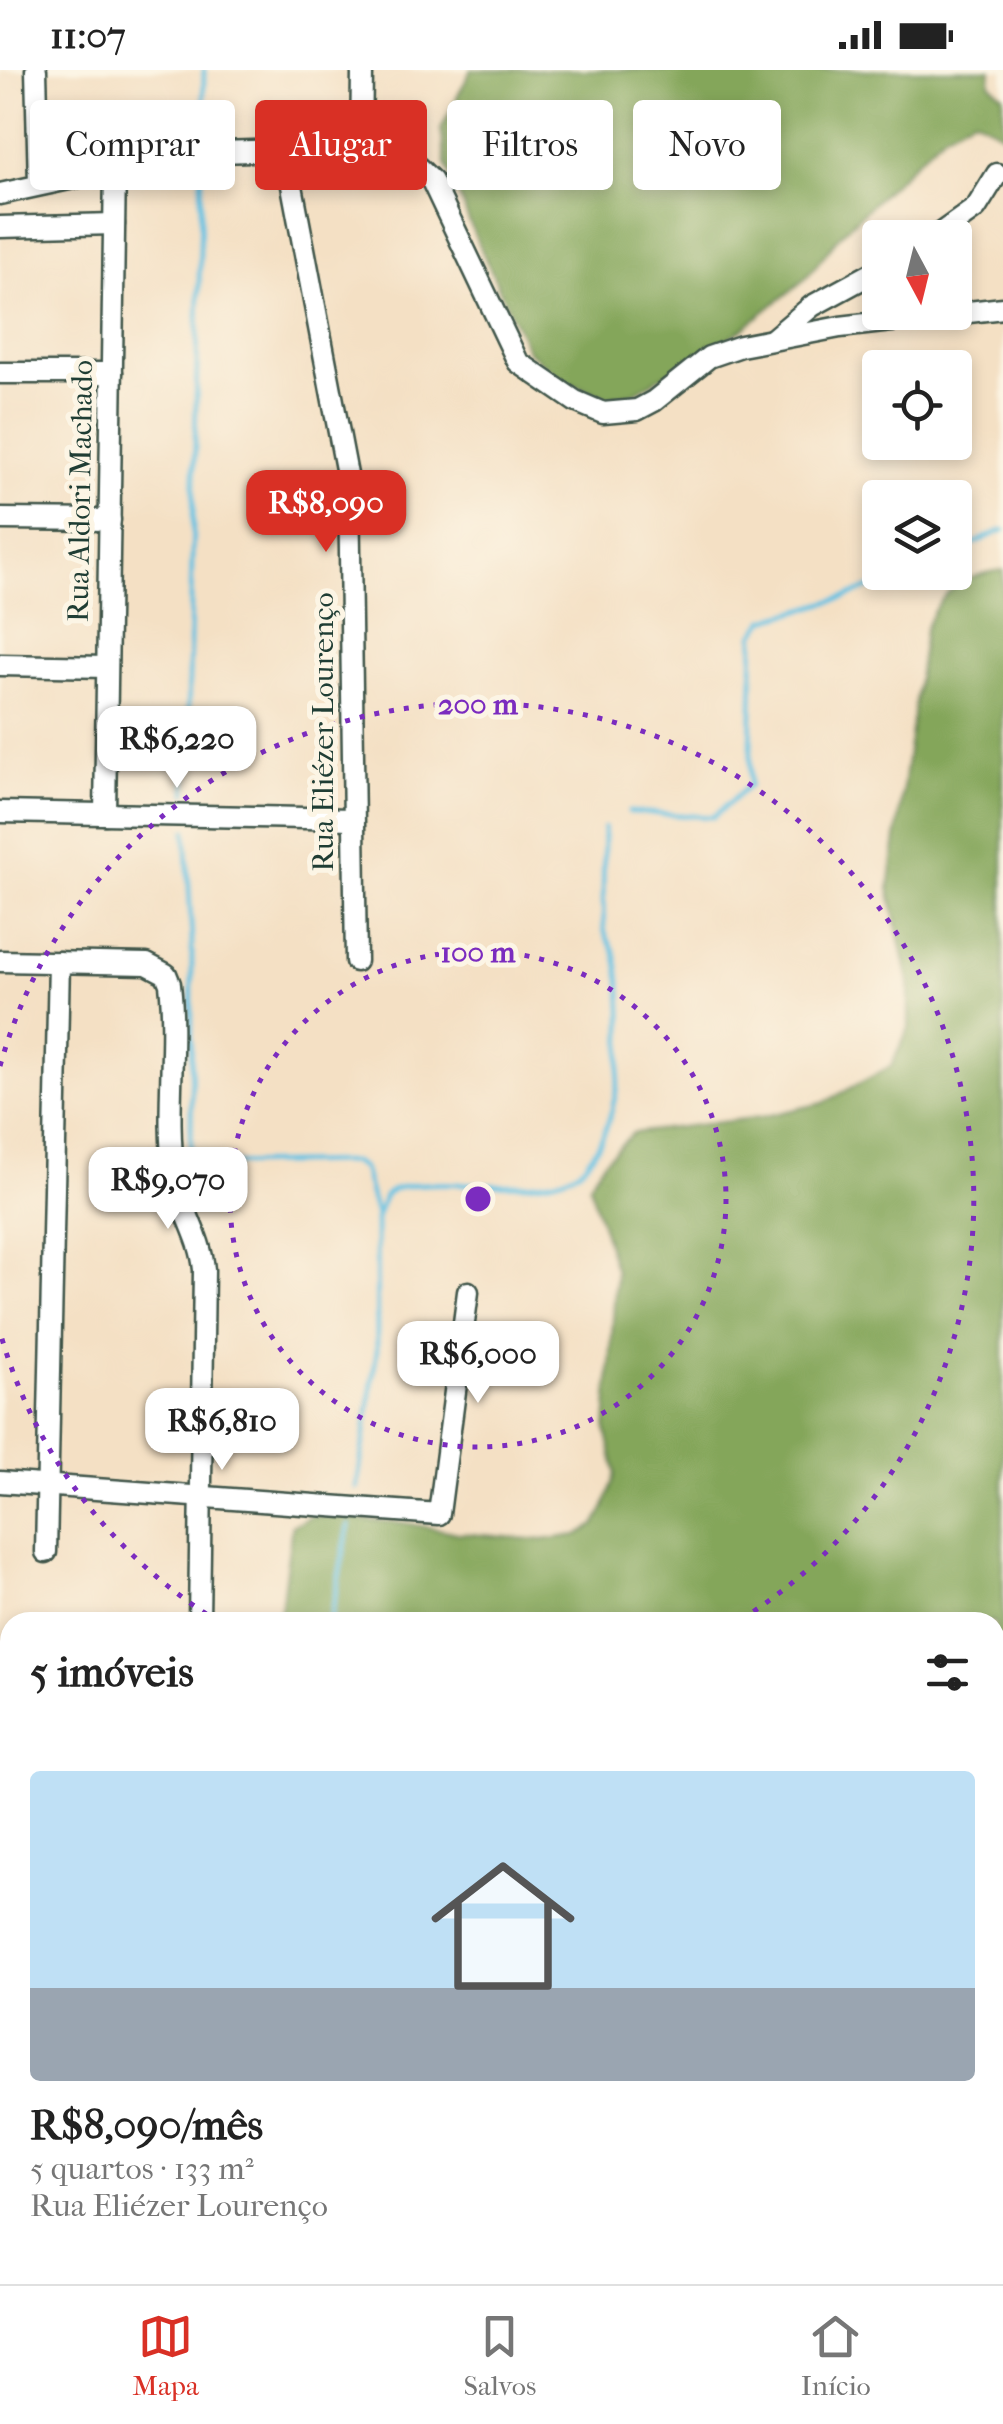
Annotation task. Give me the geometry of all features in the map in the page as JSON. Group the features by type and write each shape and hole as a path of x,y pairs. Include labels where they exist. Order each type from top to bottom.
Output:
{"street":[{"path":"36,70 37,100"},
{"path":"362,70 362,100"},
{"path":"427,173 518,362 595,411 620,414 637,410 709,358 771,340 871,322 1003,308"},
{"path":"959,220 976,208 997,174"},
{"path":"0,194 30,186"},
{"name":"Rua Aldori Machado","path":"106,814 114,190"},
{"name":"Rua Eliézer Lourenço","path":"292,190 350,485 356,961"},
{"path":"0,226 114,224"},
{"path":"771,340 812,306 862,278"},
{"path":"0,374 112,374"},
{"path":"0,519 110,520"},
{"path":"0,665 108,667"},
{"path":"0,812 353,819"},
{"path":"0,962 147,964 166,974 170,984 172,1159 177,1188 199,1241 204,1270 199,1612"},
{"path":"46,1552 59,962"},
{"path":"0,1482 439,1514 468,1292"}],"green space":[{"path":"471,70 991,70 990,83 1003,95 1003,134 974,118 944,134 842,233 805,279 740,331 634,393 609,398 566,382 528,351 456,190 613,190 613,100 456,100"},
{"path":"447,117 447,166 446,164 441,129"},
{"path":"1003,570 1003,1612 280,1612 292,1525 312,1516 542,1540 577,1535 595,1525 616,1473 606,1429 616,1272 589,1184 604,1161 633,1133 761,1117 823,1103 891,1066 909,1028 909,982 889,888 925,630 945,596 952,590 972,590 972,578"}],"waterway":[{"path":"203,100 204,70"},
{"path":"186,793 201,190"},
{"path":"972,544 1003,530"},
{"path":"629,812 713,817 750,785 754,635 765,620 864,590"},
{"path":"377,1216 386,1195 401,1187 514,1184 568,1176 586,1163 599,1143 616,1092 622,1034 620,979 616,956 604,928 604,828"},
{"path":"186,831 192,941 194,1170 203,1171 219,1164 353,1162 363,1168 376,1216 377,1350 357,1488"},
{"path":"332,1612 349,1525"}]}
